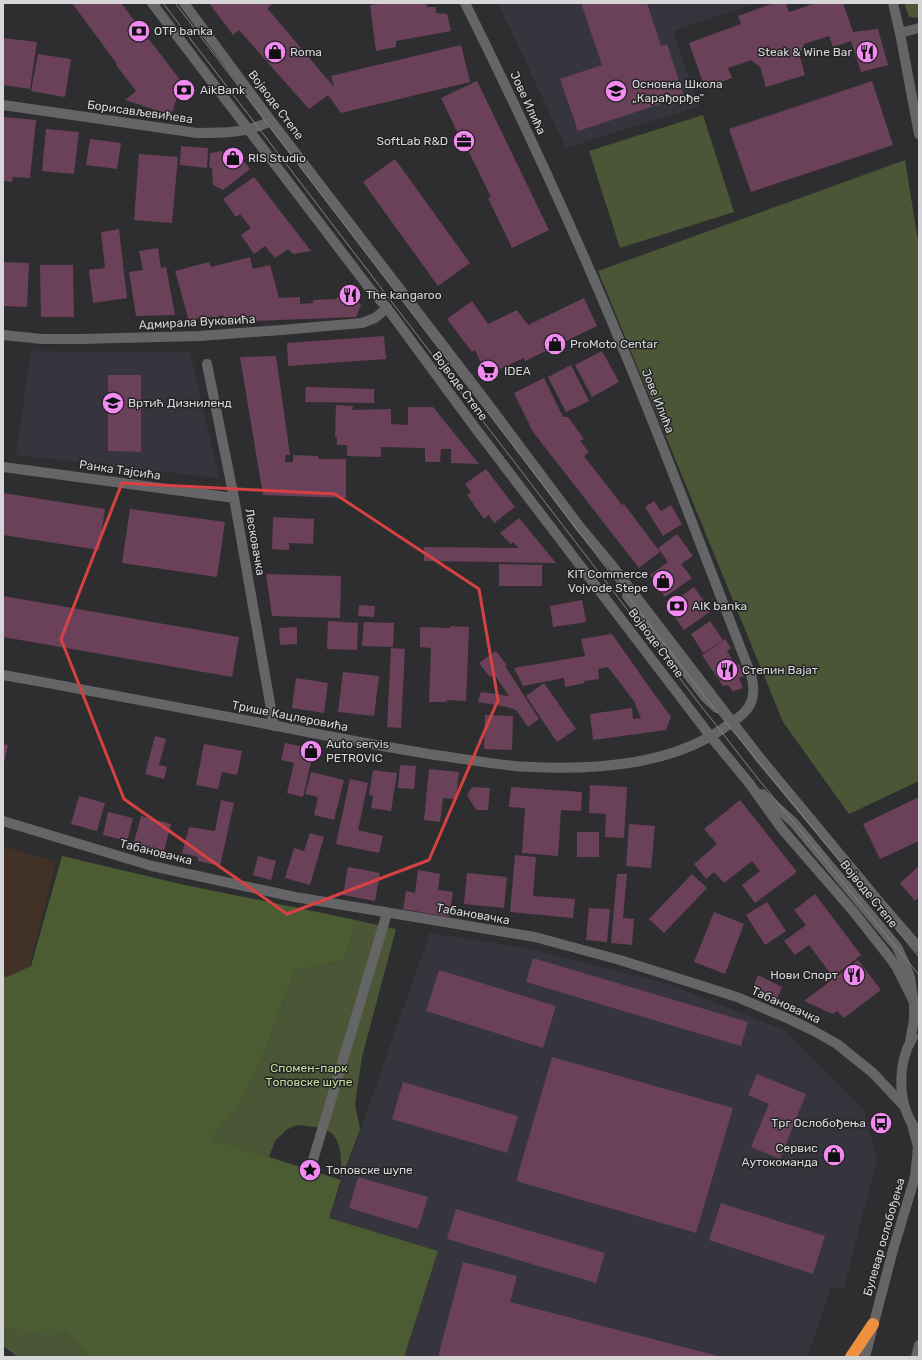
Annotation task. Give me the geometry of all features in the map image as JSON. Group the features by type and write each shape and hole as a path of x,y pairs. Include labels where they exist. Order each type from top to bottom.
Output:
{"highway":[{"path":"851,1357 873,1324"}],"street":[{"name":"Војводе Степе","path":"152,3 370,289 387,308 476,429 711,736 749,783 794,823 897,947 910,977 915,1012 910,1042"},
{"name":"Војводе Степе","path":"184,3 580,527 611,564 697,674 732,722 823,834 919,948"},
{"name":"Јове Илића","path":"466,3 505,83 585,258 673,472 751,675 754,693 753,701 747,709 732,722"},
{"path":"893,3 919,134"},
{"path":"900,33 919,28"},
{"name":"Борисављевићева","path":"3,105 198,133 228,133 249,129 271,120"},
{"name":"Адмирала Вуковића","path":"3,335 42,339 199,336 362,323 375,318 387,308"},
{"name":"Лесковачка","path":"207,364 234,498 274,726"},
{"name":"Ранка Тајсића","path":"3,467 234,498"},
{"name":"Трише Кацлеровића","path":"3,675 410,751 488,763 530,767 586,767 623,764 656,757 694,745 732,722"},
{"name":"Табановачка","path":"3,822 152,866 295,897 535,937 620,960 737,997 814,1031 837,1044 873,1073 905,1107"},
{"path":"310,1170 387,913"},
{"name":"Булевар ослобођења","path":"865,1357 893,1250 915,1177 918,1147 912,1124 905,1107 902,1091 902,1074 904,1058 910,1042 919,1028"},
{"name":"Булевар ослобођења","path":"912,1124 919,1133"},
{"path":"916,1357 919,1345"}],"highlighted area":[{"path":"122,483 335,494 479,589 498,700 429,860 287,914 124,799 61,639"}],"shaded area":[{"name":"Основна Школа „Карађорђе”","path":"498,3 756,3 673,31 699,106 566,148"},
{"name":"Вртић Дизниленд","path":"31,351 190,352 219,478 16,455"},
{"path":"3,846 56,862 25,983 3,989"},
{"path":"430,933 530,949 668,984 784,1030 863,1109 877,1159 844,1288 831,1288 807,1357 404,1357 438,1251 329,1218"}],"green space":[{"path":"904,3 919,3 919,18 909,17"},
{"path":"703,115 734,212 620,248 589,151"},
{"path":"905,160 919,247 919,781 849,814 783,722 598,271"},
{"path":"62,856 185,885 356,920 345,960 295,971 262,1059 245,1096 212,1139 341,1180 329,1218 438,1251 404,1357 89,1357 65,1329 53,1336 3,1326 3,976 7,977 31,966"},
{"name":"Спомен-парк Топовске шупе","path":"356,920 396,929 362,1057 355,1104 360,1129 341,1180 341,1157 338,1143 330,1132 323,1128 297,1125 286,1130 275,1141 269,1157 212,1139 245,1096 262,1059 295,971 345,960"},
{"path":"3,1325 64,1328 89,1357 18,1357 3,1346"}],"building":[{"path":"72,3 121,3 188,90 177,98 171,115 125,100 136,91"},
{"path":"209,3 274,3 267,8 334,87 331,76 461,45 470,82 341,113 328,95 309,109 239,30 233,35"},
{"path":"385,3 427,3 427,7 436,7 436,13 447,14 451,31 396,41 396,47 376,51 370,5"},
{"path":"581,3 647,3 661,46 667,44 684,96 578,131 560,79 602,65"},
{"path":"774,3 786,3 789,12 816,3 843,3 853,32 878,29 888,65 861,72 851,41 833,47 829,36 804,44 800,57 805,75 766,87 760,67 751,60 728,68 732,78 705,88 689,43 741,24 738,16"},
{"path":"3,38 37,42 30,89 3,85"},
{"path":"38,54 71,59 65,97 31,91"},
{"path":"477,81 549,230 512,248 488,198 491,197 441,98"},
{"path":"872,81 893,145 751,192 729,129"},
{"path":"3,117 36,120 30,178 13,177 12,182 3,181"},
{"path":"46,129 79,132 74,174 42,171"},
{"path":"90,139 121,143 117,169 86,165"},
{"path":"181,146 208,148 207,168 180,165"},
{"path":"222,151 241,158 250,169 223,190 213,185 212,168 209,167 210,153"},
{"path":"139,154 178,157 172,223 134,220"},
{"path":"395,159 470,263 438,286 363,182"},
{"path":"254,177 267,194 236,217 223,199"},
{"path":"267,194 311,251 293,254 288,249 275,258 265,246 254,254 241,235 251,228 240,214"},
{"path":"119,229 127,298 93,303 89,270 105,268 101,232"},
{"path":"158,248 161,268 166,267 175,315 136,316 129,272 143,270 139,251"},
{"path":"250,257 253,269 270,265 279,298 300,297 300,304 313,303 313,300 336,299 346,288 361,305 356,317 225,322 223,315 203,319 202,317 189,321 175,271 209,262 211,267"},
{"path":"3,262 29,263 27,307 3,306"},
{"path":"40,265 73,265 74,317 41,317"},
{"path":"584,298 597,326 525,361 524,358 487,375 475,350 472,352 447,319 472,301 488,324 517,310 528,325"},
{"path":"384,336 386,359 288,366 287,343"},
{"path":"602,351 619,382 592,397 575,365"},
{"path":"276,356 290,455 286,455 285,462 293,462 293,455 318,456 318,459 346,459 346,498 263,495 240,357"},
{"path":"571,365 589,401 566,412 548,377"},
{"path":"108,375 141,375 141,452 108,451"},
{"path":"544,378 563,417 568,417 584,439 580,441 589,452 584,456 622,505 624,504 660,552 639,568 533,432 514,393"},
{"path":"306,387 374,389 374,403 305,402"},
{"path":"336,405 353,406 352,410 391,409 391,424 408,425 408,407 433,407 479,464 451,463 451,449 441,449 440,462 425,462 425,448 381,447 381,457 347,456 347,445 337,445 337,437 335,437"},
{"path":"486,469 515,507 494,523 489,515 484,519 467,495 471,492 465,484"},
{"path":"3,493 105,509 99,550 3,535"},
{"path":"654,501 661,511 671,505 682,524 663,536 645,507"},
{"path":"130,509 225,522 217,577 122,563"},
{"path":"273,517 314,519 313,544 289,543 289,550 272,549"},
{"path":"519,518 556,563 424,561 424,547 519,548 513,542 511,544 500,533"},
{"path":"677,534 693,556 681,564 692,578 665,597 650,575 668,562 658,548"},
{"path":"499,564 542,565 542,586 499,586"},
{"path":"266,574 341,576 340,618 272,616"},
{"path":"694,587 711,611 684,630 667,606"},
{"path":"3,596 239,637 232,677 3,637"},
{"path":"582,600 586,622 553,627 550,606"},
{"path":"359,605 375,606 374,617 358,616"},
{"path":"328,621 358,623 357,650 327,649"},
{"path":"710,621 723,640 703,653 691,634"},
{"path":"364,622 394,623 393,647 362,646"},
{"path":"450,626 469,627 466,701 447,700 447,702 429,702 431,648 420,647 420,627 450,628"},
{"path":"297,627 297,644 280,645 279,628"},
{"path":"612,634 671,717 666,730 593,740 590,714 632,708 633,719 641,718 634,701 608,667 598,669 599,679 584,681 585,683 565,687 564,678 523,686 514,668 585,656 581,639"},
{"name":"Степин Вајат","path":"725,639 731,648 727,651 733,661 739,664 744,676 739,678 743,688 733,691 728,685 723,686 702,655"},
{"path":"391,648 405,649 401,728 387,727"},
{"path":"496,651 507,665 505,666 539,719 528,727 516,710 478,702 481,692 509,696 494,674 490,677 479,663"},
{"path":"343,672 379,676 374,716 338,712"},
{"path":"296,678 328,683 324,713 292,708"},
{"path":"544,683 576,729 557,742 526,696"},
{"path":"485,715 513,716 512,750 484,749"},
{"path":"155,736 166,739 159,765 167,767 164,779 145,774"},
{"path":"285,743 314,749 303,797 287,793 294,763 281,760"},
{"path":"3,744 8,745 4,763 3,763"},
{"path":"204,744 242,751 237,775 222,772 218,789 196,785"},
{"path":"400,765 416,766 414,789 398,788"},
{"path":"429,769 459,772 456,799 443,798 440,822 424,820"},
{"path":"373,770 397,773 391,811 371,808 373,796 369,795"},
{"path":"311,772 344,780 334,820 314,815 318,797 305,794"},
{"path":"350,779 368,783 358,830 383,836 379,853 336,844"},
{"path":"590,785 627,787 624,838 605,837 606,814 589,813"},
{"path":"472,787 490,788 488,810 476,810 467,795"},
{"path":"511,787 582,792 581,811 561,810 558,856 522,853 525,808 509,807"},
{"path":"79,796 105,803 97,831 71,824"},
{"path":"919,797 919,841 880,859 863,824"},
{"path":"221,800 234,803 220,866 198,861 198,857 182,853 189,827 215,831"},
{"path":"740,800 797,872 755,903 742,885 760,871 752,861 724,883 714,872 706,879 694,864 717,844 704,829"},
{"path":"108,812 133,818 127,841 103,835"},
{"path":"141,816 171,824 163,854 133,846"},
{"path":"629,824 655,826 651,868 626,866"},
{"path":"577,832 599,832 599,857 577,857"},
{"path":"310,833 324,837 310,885 285,878 294,848 304,851"},
{"path":"515,855 536,857 533,896 575,899 573,918 510,912"},
{"path":"258,856 276,861 271,880 253,875"},
{"path":"919,866 919,897 915,901 900,883"},
{"path":"348,867 380,873 375,901 343,895"},
{"path":"418,870 440,874 438,890 453,892 449,917 403,909 406,891 415,893"},
{"path":"467,873 507,877 504,908 464,904"},
{"path":"617,874 627,874 623,918 634,919 632,945 611,943"},
{"path":"692,874 707,888 664,933 649,919"},
{"path":"815,894 861,955 833,977 809,945 795,955 784,941 806,925 794,910"},
{"path":"767,902 786,931 765,945 746,915"},
{"path":"589,908 610,909 607,942 586,940"},
{"path":"714,912 744,924 725,974 694,962"},
{"path":"533,958 748,1022 741,1046 526,982"},
{"name":"Нови Спорт","path":"858,960 881,990 844,1018 837,1011 833,1014 804,1001"},
{"path":"439,970 556,1006 543,1048 426,1011"},
{"path":"758,975 782,987 777,999 753,987"},
{"path":"552,1057 733,1108 696,1233 516,1181"},
{"path":"757,1074 806,1094 780,1159 751,1147 769,1104 748,1095"},
{"path":"403,1082 518,1116 507,1153 392,1119"},
{"path":"358,1177 428,1197 418,1229 349,1208"},
{"path":"721,1203 825,1236 813,1274 709,1240"},
{"path":"456,1209 605,1253 596,1283 447,1239"},
{"path":"463,1262 517,1276 510,1302 722,1357 438,1357"}],"tram line":[{"path":"163,3 698,702 759,780 919,975"},
{"path":"175,3 705,697 919,957"}],"place":[{"name":"OTP banka","path":"139,31"},
{"name":"Roma","path":"275,52"},
{"name":"Steak & Wine Bar","path":"867,52"},
{"name":"AikBank","path":"184,90"},
{"name":"Основна Школа „Карађорђе”","path":"616,91"},
{"name":"SoftLab R&D","path":"464,141"},
{"name":"RIS Studio","path":"233,158"},
{"name":"The kangaroo","path":"350,295"},
{"name":"ProMoto Centar","path":"555,344"},
{"name":"IDEA","path":"488,371"},
{"name":"Вртић Дизниленд","path":"113,403"},
{"name":"KIT Commerce Vojvode Stepe","path":"663,581"},
{"name":"AIK banka","path":"677,606"},
{"name":"Степин Вајат","path":"727,670"},
{"name":"Auto servis PETROVIC","path":"311,751"},
{"name":"Нови Спорт","path":"854,975"},
{"name":"Трг Ослобођења","path":"881,1123"},
{"name":"Сервис Аутокоманда","path":"834,1155"},
{"name":"Топовске шупе","path":"310,1170"}]}
